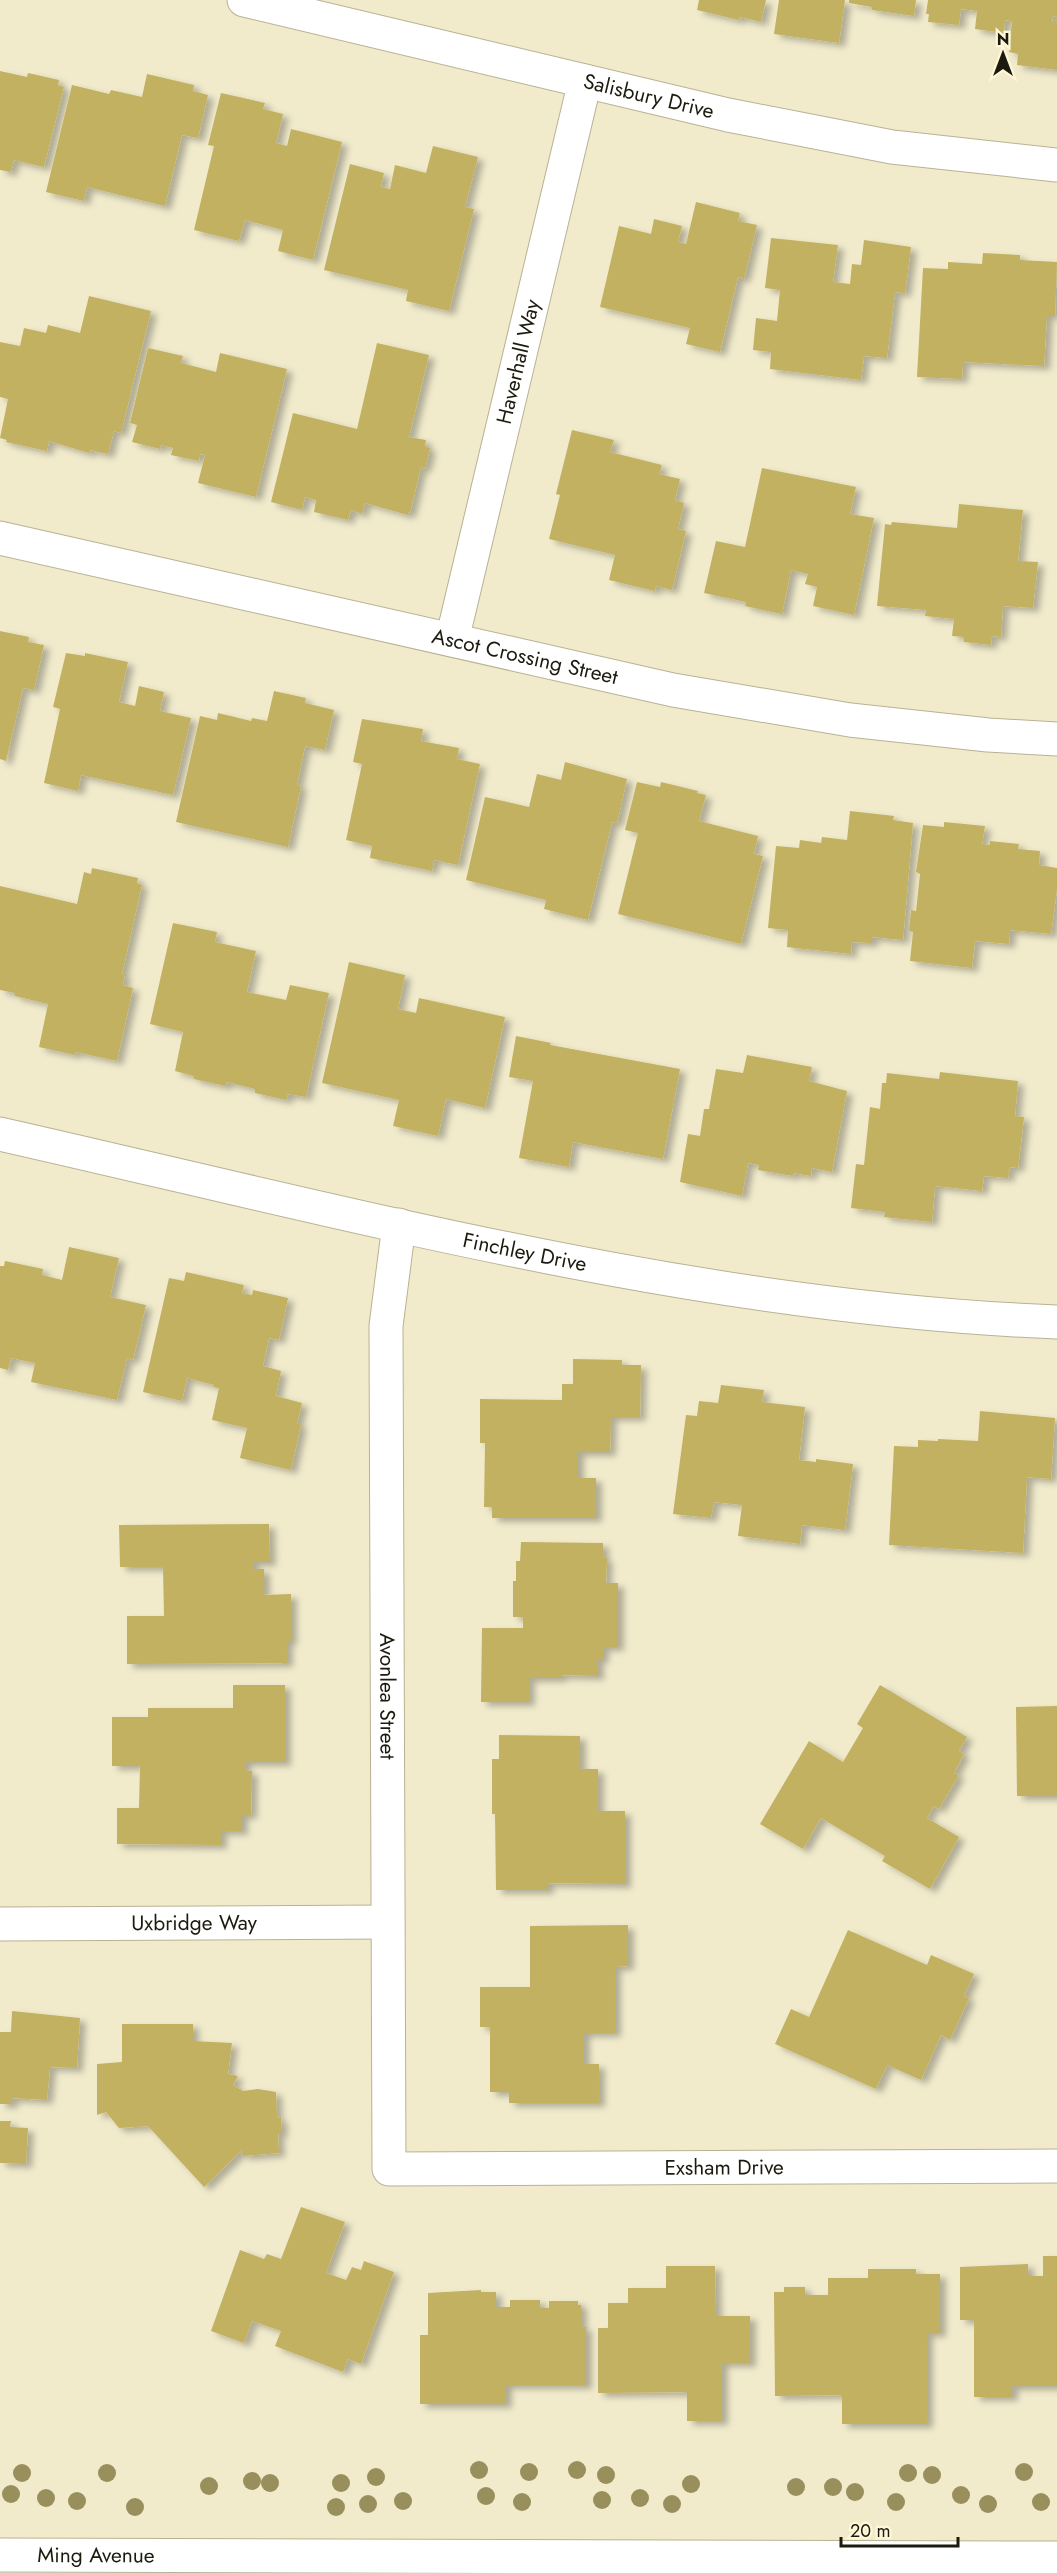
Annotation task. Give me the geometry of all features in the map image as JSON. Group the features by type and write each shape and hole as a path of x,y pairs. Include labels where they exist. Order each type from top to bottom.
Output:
{"street":[{"name":"Salisbury Drive","path":"258,2 728,115 892,147 1057,165"},
{"name":"Haverhall Way","path":"452,640 585,81"},
{"name":"Ascot Crossing Street","path":"0,538 674,690 850,720 988,735 1057,739"},
{"name":"Finchley Drive","path":"0,1134 399,1225 601,1268 690,1284 828,1304 1057,1322"},
{"name":"Avonlea Street","path":"389,2169 386,1326 399,1225"},
{"name":"Uxbridge Way","path":"0,1924 387,1922"},
{"name":"Exsham Drive","path":"389,2169 1057,2166"},
{"name":"Ming Avenue","path":"0,2555 1057,2558"}],"building":[{"path":"699,0 766,0 761,22 740,17 739,20 697,10"},
{"path":"779,0 845,0 839,43 774,34"},
{"path":"849,0 916,0 914,16 872,10 872,7 849,3"},
{"path":"928,0 1057,0 1057,17 1053,16 1052,22 1057,22 1057,70 1017,65 1018,54 1009,52 1012,21 1005,20 1004,33 975,29 977,11 961,9 959,25 928,22 929,14 926,14"},
{"path":"0,71 27,77 28,73 59,80 58,85 64,87 44,167 14,160 11,172 0,170"},
{"path":"147,74 194,85 193,91 208,95 198,138 182,135 165,206 87,187 84,201 46,192 72,85 109,94 111,90 142,97"},
{"path":"221,93 265,103 263,109 283,114 276,143 287,146 291,129 342,142 313,260 278,251 283,230 245,220 239,241 194,230 214,146 208,145"},
{"path":"433,146 478,157 465,207 474,209 449,311 406,301 408,290 324,270 350,164 384,173 381,187 390,189 395,165 426,173"},
{"path":"696,202 740,213 738,221 757,225 744,279 738,277 720,352 686,344 690,328 600,307 619,226 651,234 654,219 682,226 678,242 686,244"},
{"path":"771,238 838,245 833,282 850,284 852,264 861,265 864,240 911,247 905,293 895,292 887,358 864,356 861,380 770,369 771,352 753,350 756,318 777,321 780,290 765,288"},
{"path":"983,253 1020,255 1020,260 1057,262 1055,315 1047,315 1044,366 963,362 962,379 917,377 923,268 948,269 948,262 982,264"},
{"path":"89,296 151,311 121,433 114,431 108,454 90,450 89,453 49,441 47,451 6,442 7,440 0,438 8,399 0,397 0,342 20,346 24,328 46,333 48,325 80,333"},
{"path":"377,343 429,355 409,437 426,440 425,446 430,448 425,469 421,467 410,513 408,512 408,515 365,503 362,514 351,510 348,520 314,512 316,500 305,497 302,510 271,502 293,413 357,429"},
{"path":"148,348 183,356 181,363 216,372 220,353 287,369 256,497 198,483 205,455 200,454 199,461 171,455 173,448 161,445 160,449 132,442 137,425 130,423"},
{"path":"572,430 614,440 610,452 662,465 659,474 680,479 675,500 684,503 678,529 686,531 672,590 656,586 655,591 609,580 615,555 549,539 560,495 556,494"},
{"path":"762,468 856,487 850,514 874,518 854,615 813,606 817,587 805,584 808,574 791,570 782,614 745,606 746,602 704,593 716,541 745,547"},
{"path":"959,504 1023,510 1018,561 1038,562 1033,608 1003,606 1001,637 992,636 991,645 964,642 964,637 952,636 954,619 925,616 926,610 877,606 885,524 891,525 892,522 957,528"},
{"path":"0,631 29,637 28,642 44,645 34,690 23,688 6,761 0,759"},
{"path":"66,653 85,656 85,653 128,662 119,702 135,706 139,686 164,692 160,711 191,718 173,795 81,775 78,791 44,783 60,709 53,707"},
{"path":"274,691 306,698 305,703 334,710 325,750 305,746 297,785 301,786 288,847 176,822 200,716 217,720 218,713 251,721 252,718 267,721"},
{"path":"362,719 423,729 421,741 459,748 457,759 480,764 458,865 434,860 432,871 370,858 372,846 346,840 362,764 353,762"},
{"path":"565,762 627,779 617,823 612,822 588,920 544,909 546,900 466,880 485,797 529,807 537,774 561,780"},
{"path":"637,782 660,787 661,782 698,791 697,793 706,795 699,821 758,836 754,854 763,856 741,944 618,914 638,833 625,830"},
{"path":"850,811 894,816 893,820 913,823 903,940 872,937 872,943 852,942 851,954 787,947 788,930 768,928 776,846 799,848 800,840 821,843 822,837 847,840"},
{"path":"944,822 985,826 982,844 990,845 990,841 1019,844 1018,849 1040,851 1039,865 1057,868 1057,889 1051,934 1010,930 1009,944 975,941 972,968 910,961 913,932 909,931 911,910 916,911 920,874 916,872 923,825 944,827"},
{"path":"92,868 138,878 137,883 142,885 122,974 125,974 123,985 133,988 117,1061 39,1047 48,1004 0,990 0,886 77,904 84,872 91,874"},
{"path":"173,923 217,932 215,942 256,951 247,992 286,1000 290,985 329,993 306,1097 288,1094 286,1100 255,1093 255,1089 227,1082 225,1086 194,1079 194,1076 175,1071 183,1032 150,1024"},
{"path":"349,962 405,975 398,1009 416,1013 419,998 505,1017 485,1108 446,1099 438,1136 393,1126 399,1100 322,1083"},
{"path":"516,1036 551,1043 550,1045 680,1069 663,1159 573,1142 569,1167 519,1158 533,1081 509,1077"},
{"path":"747,1055 812,1067 809,1081 847,1091 832,1172 812,1168 811,1176 794,1173 793,1176 758,1170 759,1165 748,1163 742,1196 680,1182 688,1134 700,1136 704,1109 709,1109 716,1069 743,1073"},
{"path":"940,1072 1018,1081 1015,1116 1024,1117 1018,1168 1010,1167 1008,1178 984,1176 982,1191 935,1186 932,1222 884,1217 885,1212 851,1208 856,1164 864,1165 870,1107 880,1109 882,1083 886,1083 887,1073 939,1079"},
{"path":"69,1247 119,1258 110,1297 146,1305 133,1360 127,1358 117,1400 31,1382 35,1363 11,1358 8,1370 0,1368 0,1266 4,1266 5,1261 43,1269 42,1275 62,1280"},
{"path":"186,1272 244,1285 242,1293 252,1295 253,1290 288,1298 279,1340 269,1338 263,1366 281,1371 276,1396 302,1403 297,1424 301,1424 291,1470 240,1458 247,1428 212,1420 219,1388 213,1387 214,1385 187,1378 182,1401 143,1392 169,1278 184,1281"},
{"path":"573,1359 622,1360 622,1365 641,1365 640,1417 611,1417 610,1452 578,1452 578,1478 596,1478 596,1518 492,1518 492,1507 484,1507 485,1443 480,1443 480,1399 562,1400 562,1384 573,1384"},
{"path":"721,1385 764,1390 762,1402 805,1407 799,1460 816,1462 816,1459 853,1464 845,1530 802,1525 800,1544 738,1536 742,1505 714,1502 711,1518 673,1514 686,1415 697,1416 699,1401 718,1403"},
{"path":"980,1411 1055,1418 1051,1479 1027,1477 1023,1553 889,1545 894,1446 918,1447 918,1440 978,1441"},
{"path":"269,1524 270,1562 253,1562 253,1569 264,1569 264,1595 291,1594 291,1641 287,1641 287,1663 127,1664 127,1616 164,1616 163,1567 120,1567 119,1525"},
{"path":"521,1542 603,1543 603,1558 607,1558 606,1583 618,1583 618,1647 603,1647 603,1659 598,1659 598,1676 561,1675 561,1678 529,1678 529,1702 481,1702 482,1628 523,1628 523,1617 513,1617 513,1581 516,1581 516,1561 520,1561"},
{"path":"233,1685 285,1685 285,1762 245,1762 245,1771 252,1771 251,1815 242,1815 242,1831 221,1831 221,1845 117,1844 117,1808 139,1808 140,1766 112,1766 112,1717 148,1717 148,1708 233,1708"},
{"path":"880,1685 967,1737 959,1751 964,1754 954,1773 959,1775 939,1809 934,1806 927,1818 959,1837 930,1889 882,1861 885,1856 821,1818 803,1849 760,1824 809,1741 843,1762 863,1728 857,1724"},
{"path":"1057,1706 1057,1796 1017,1796 1016,1707"},
{"path":"499,1735 580,1736 580,1769 598,1769 598,1811 625,1811 625,1884 548,1883 548,1890 496,1890 492,1759 499,1759"},
{"path":"628,1925 628,1966 615,1967 615,2033 584,2033 584,2064 599,2064 599,2103 509,2103 509,2092 490,2092 490,2027 480,2027 480,1987 530,1987 530,1926"},
{"path":"848,1930 927,1965 931,1955 974,1974 964,1996 969,1998 950,2040 941,2035 921,2080 887,2065 876,2089 775,2044 791,2009 809,2017"},
{"path":"12,2011 80,2018 77,2068 50,2067 47,2100 12,2098 12,2104 0,2104 0,2032 11,2032"},
{"path":"122,2024 193,2024 193,2041 232,2043 228,2074 238,2076 233,2085 243,2091 258,2089 276,2092 277,2118 281,2117 282,2133 278,2133 279,2153 243,2156 241,2151 204,2187 148,2126 119,2128 106,2112 97,2115 97,2064 122,2062"},
{"path":"0,2121 11,2121 10,2127 28,2128 26,2164 0,2163"},
{"path":"301,2207 345,2222 326,2273 346,2280 352,2267 361,2270 364,2261 394,2272 361,2364 348,2359 343,2372 275,2346 281,2331 252,2321 244,2343 211,2331 240,2250 264,2259 267,2254 281,2259"},
{"path":"1043,2256 1057,2256 1057,2386 1012,2386 1012,2397 974,2397 974,2320 960,2320 960,2267 1028,2264 1028,2276 1043,2276"},
{"path":"666,2266 715,2266 716,2316 750,2316 750,2363 722,2363 722,2421 687,2421 687,2392 598,2393 598,2328 608,2328 608,2303 628,2303 628,2288 666,2288"},
{"path":"868,2269 916,2269 916,2274 940,2274 940,2333 927,2333 927,2424 842,2424 842,2395 775,2396 774,2292 784,2292 784,2287 805,2287 805,2295 828,2295 828,2278 868,2278"},
{"path":"481,2290 481,2292 496,2292 496,2307 510,2307 510,2300 540,2300 540,2308 549,2308 549,2301 578,2301 578,2305 581,2305 581,2327 586,2327 586,2385 506,2385 506,2404 420,2404 420,2335 428,2335 428,2293"}]}
